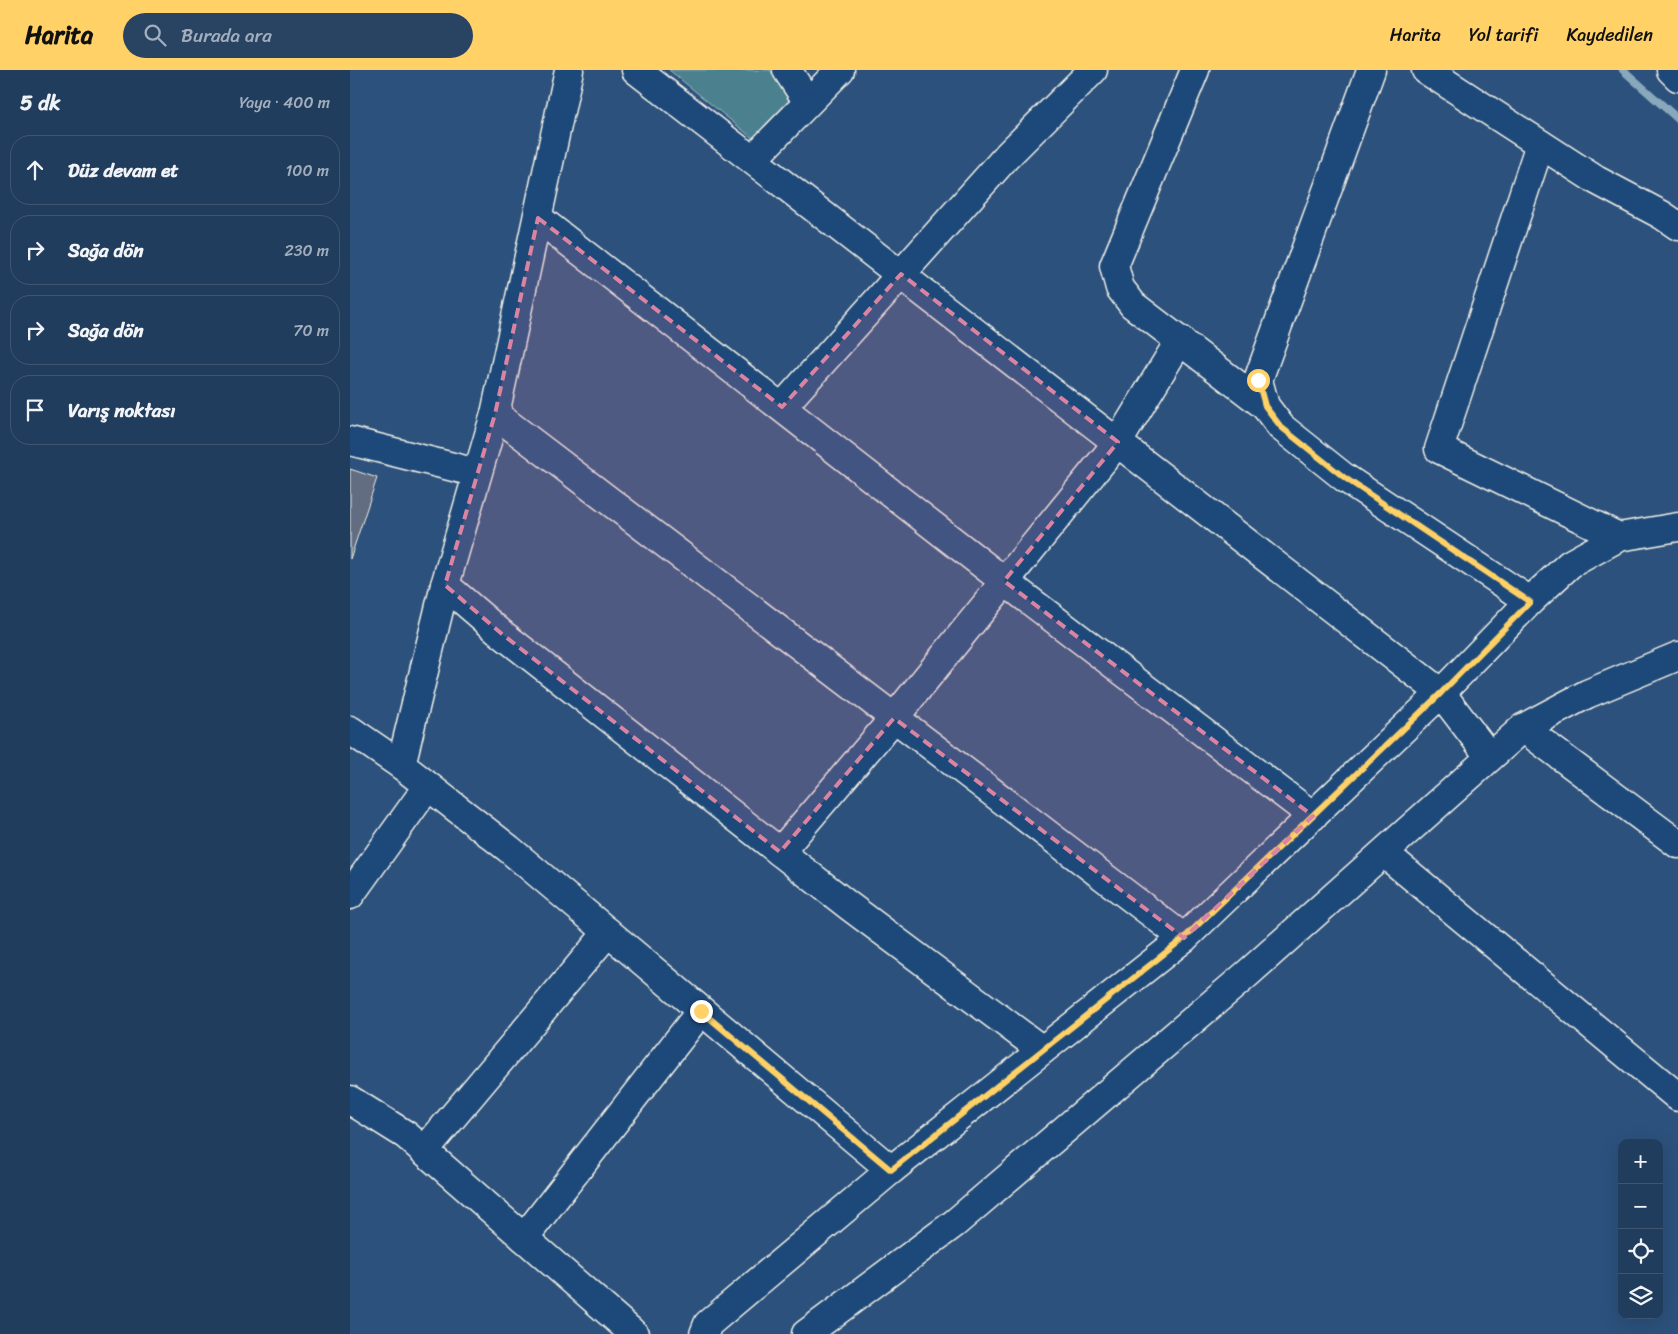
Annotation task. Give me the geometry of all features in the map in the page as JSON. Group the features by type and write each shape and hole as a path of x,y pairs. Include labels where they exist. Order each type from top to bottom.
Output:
{"street":[{"path":"401,765 445,585 495,414 570,70"},
{"path":"636,70 1441,693 1489,756"},
{"path":"787,70 808,102"},
{"path":"753,159 840,70"},
{"path":"782,407 1007,156 1093,70"},
{"path":"1195,70 1114,266 1120,288 1133,305 1265,406 1281,427 1345,478 1530,602"},
{"path":"1265,406 1258,380 1371,70"},
{"path":"1426,70 1596,180 1662,215 1678,226"},
{"path":"1671,70 1678,77"},
{"path":"1540,144 1439,449 1619,537"},
{"path":"538,218 1004,581 1313,816"},
{"path":"780,852 894,718 1118,442 1180,340"},
{"path":"495,414 1184,938"},
{"path":"350,441 477,473"},
{"path":"704,1334 708,1324 891,1170 1184,938 1441,693 1570,564 1619,537 1678,528"},
{"path":"445,585 502,634 780,852 1042,1050"},
{"path":"806,1334 955,1223 1246,975 1384,853 1489,756 1523,728 1588,694 1678,656"},
{"path":"1523,728 1678,844"},
{"path":"350,730 401,765 509,848 891,1170"},
{"path":"350,895 428,786"},
{"path":"1384,853 1678,1097"},
{"path":"424,1151 608,932"},
{"path":"524,1238 701,1011"},
{"path":"350,1100 406,1135 634,1334"}],"highlighted area":[{"path":"538,218 782,407 901,274 1118,442 1004,581 1313,816 1184,938 894,718 780,852 502,634 445,585 495,414"}],"green space":[{"path":"669,70 770,70 791,104 756,141"}],"building":[{"path":"350,469 377,478 350,559"}],"waterway":[{"path":"1623,70 1678,119"}],"route":[{"path":"701,1011 891,1170 1184,938 1441,693 1530,602 1345,478 1281,427 1265,406 1258,380"}]}
